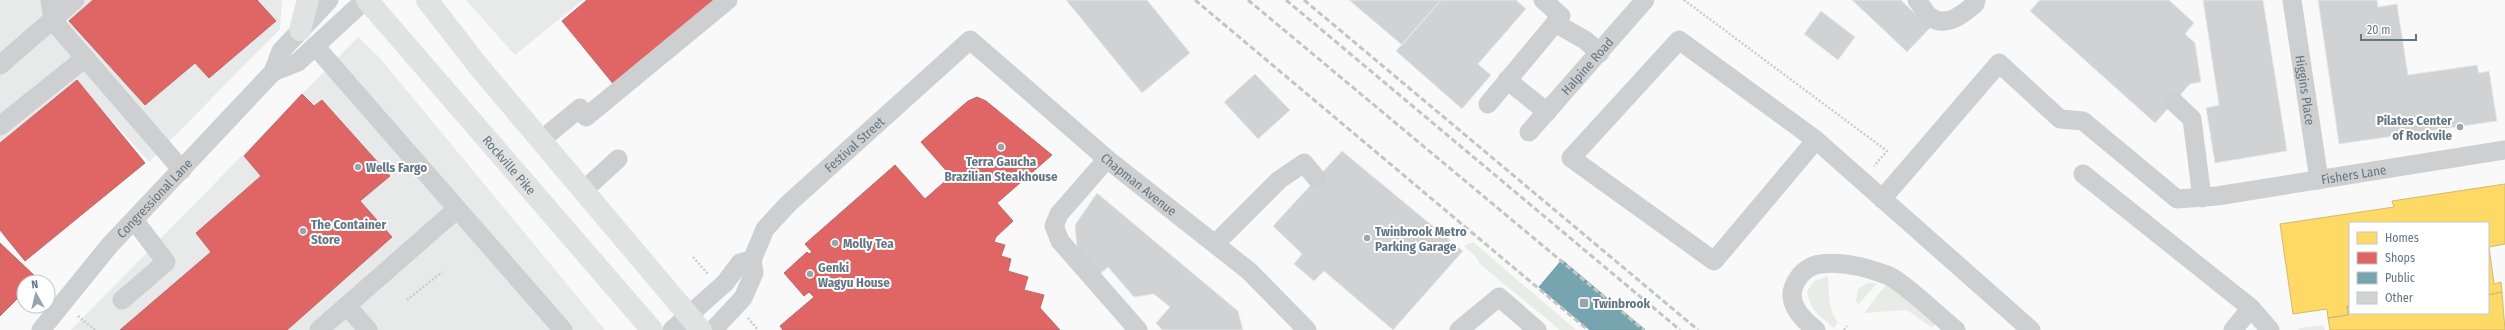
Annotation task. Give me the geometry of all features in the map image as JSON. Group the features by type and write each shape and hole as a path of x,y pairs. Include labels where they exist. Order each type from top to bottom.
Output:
{"main road":[{"path":"300,30 308,0"},
{"name":"Rockville Pike","path":"366,0 652,330"},
{"path":"427,0 541,140 584,190 687,325"}],"street":[{"path":"50,0 53,21 182,170"},
{"path":"0,65 53,21 75,0"},
{"name":"Congressional Lane","path":"42,330 109,246 273,72 281,51 329,0"},
{"name":"Congressional Lane","path":"273,72 298,62 366,0"},
{"path":"541,140 583,113 728,0"},
{"path":"1488,104 1561,16 1543,0"},
{"path":"1917,0 1928,16 1942,21 1957,18 1975,4 1976,0"},
{"name":"Higgins Place","path":"2292,0 2319,180"},
{"name":"Halpine Road","path":"1529,132 1600,53 1638,2"},
{"path":"1555,23 1585,40 1600,53"},
{"name":"Chapman Avenue","path":"970,40 1107,159 1184,221 1216,243 1249,271 1307,330"},
{"name":"Festival Street","path":"713,330 743,298 754,273 752,260 765,229 788,204 970,40"},
{"path":"1816,140 1714,261 1571,158 1679,40 1816,140 2031,330"},
{"path":"315,46 563,330"},
{"path":"0,126 85,58"},
{"name":"Fishers Lane","path":"1882,199 1999,64 2060,119 2082,121 2177,199 2202,198 2505,150"},
{"path":"1507,80 1547,112"},
{"path":"2174,102 2192,119 2202,198"},
{"path":"584,190 618,158"},
{"path":"1107,159 1059,214 1054,226 1060,241 1138,330"},
{"path":"1216,243 1279,180 1304,163 1317,179"},
{"path":"2083,174 2251,308 2270,330"},
{"path":"319,330 457,209"},
{"path":"122,300 166,262 134,220"},
{"path":"687,325 725,283 740,263 752,260"},
{"path":"1816,330 1796,310 1791,297 1794,284 1802,272 1820,264 1849,265 1889,276 1956,330"},
{"path":"1459,330 1498,297 1537,330"},
{"path":"347,306 368,330"},
{"path":"2233,330 2251,308"}],"path":[{"path":"1684,0 1887,151 1873,168"},
{"path":"407,300 442,272"},
{"path":"78,316 95,330"},
{"path":"1844,330 1847,326"}],"shaded area":[{"path":"0,0 282,0 280,29 149,162 77,81 0,143"},
{"path":"466,0 583,0 515,55"},
{"path":"358,37 379,57 605,330 71,330"},
{"path":"1473,242 1576,330 1560,330 1480,264 1475,256 1464,246"},
{"path":"1828,276 1832,313 1838,323 1834,328 1814,309 1807,292 1813,282"},
{"path":"1888,282 1936,322 1932,328 1907,310 1864,313"},
{"path":"1868,283 1877,283 1858,305 1856,300 1858,289"},
{"path":"2324,325 2325,330 2299,330 2298,328"}],"building: Homes":[{"path":"2505,184 2505,244 2489,247 2489,222 2349,222 2348,315 2328,318 2327,309 2293,314 2280,224 2394,207 2392,201"},
{"path":"2489,247 2494,284 2501,282 2502,292 2489,295"},
{"path":"2502,292 2505,330 2330,330 2328,318 2348,315 2347,306 2349,306 2349,314 2489,314 2489,295"}],"building: Shops":[{"path":"93,0 257,0 276,21 209,78 195,63 145,105 69,21"},
{"path":"587,0 723,0 615,86 562,21"},
{"path":"77,80 145,163 25,261 0,230 0,143"},
{"path":"302,94 314,106 322,100 390,176 360,201 392,237 287,330 120,330 211,252 196,233 261,176 244,156"},
{"path":"977,97 986,101 1052,155 997,203 1013,221 996,237 994,242 1005,245 1001,256 1011,259 1008,271 1028,277 1024,290 1044,295 1040,308 1060,330 783,330 780,326 814,297 809,292 804,296 784,273 807,252 809,254 812,252 805,244 895,165 925,199 951,176 921,142 968,101"},
{"path":"0,243 33,274 16,274 16,300 0,316"}],"building: Public":[{"path":"1562,260 1645,330 1590,330 1539,287"}],"building: Other":[{"path":"1066,0 1147,0 1190,53 1142,93"},
{"path":"1349,0 1441,0 1402,45"},
{"path":"1441,0 1516,0 1526,9 1478,64 1491,75 1462,109 1396,51"},
{"path":"1852,0 1901,0 1930,28 1907,52"},
{"path":"2040,0 2169,0 2194,23 2185,34 2195,43 2201,82 2190,84 2155,123 2030,11"},
{"path":"2203,0 2263,0 2287,151 2215,163 2206,108 2219,105"},
{"path":"2318,0 2377,0 2378,7 2397,4 2408,75 2477,65 2479,73 2489,71 2497,121 2339,144"},
{"path":"1821,11 1855,37 1838,60 1804,34"},
{"path":"1255,74 1290,110 1258,139 1224,102"},
{"name":"Twinbrook Metro Parking Garage","path":"1342,151 1463,251 1393,330 1324,271 1314,281 1294,264 1302,254 1273,226"},
{"path":"1097,193 1238,311 1243,330 1162,330 1156,323 1170,307 1154,294 1134,297 1108,267 1100,274 1077,248 1075,225"}],"railway":[{"path":"1195,0 1588,330"},
{"path":"1248,0 1644,330"},
{"path":"1286,0 1680,330"},
{"path":"1304,0 1698,330"}],"place":[{"name":"Pilates Center of Rockvile","path":"2460,127"},
{"name":"Terra Gaucha Brazilian Steakhouse","path":"1001,147"},
{"name":"Wells Fargo","path":"358,167"},
{"name":"The Container Store","path":"303,231"},
{"name":"Twinbrook Metro Parking Garage","path":"1367,238"},
{"name":"Molly Tea","path":"835,243"},
{"name":"Genki Wagyu House","path":"810,274"},
{"name":"Twinbrook","path":"1584,303"}]}
